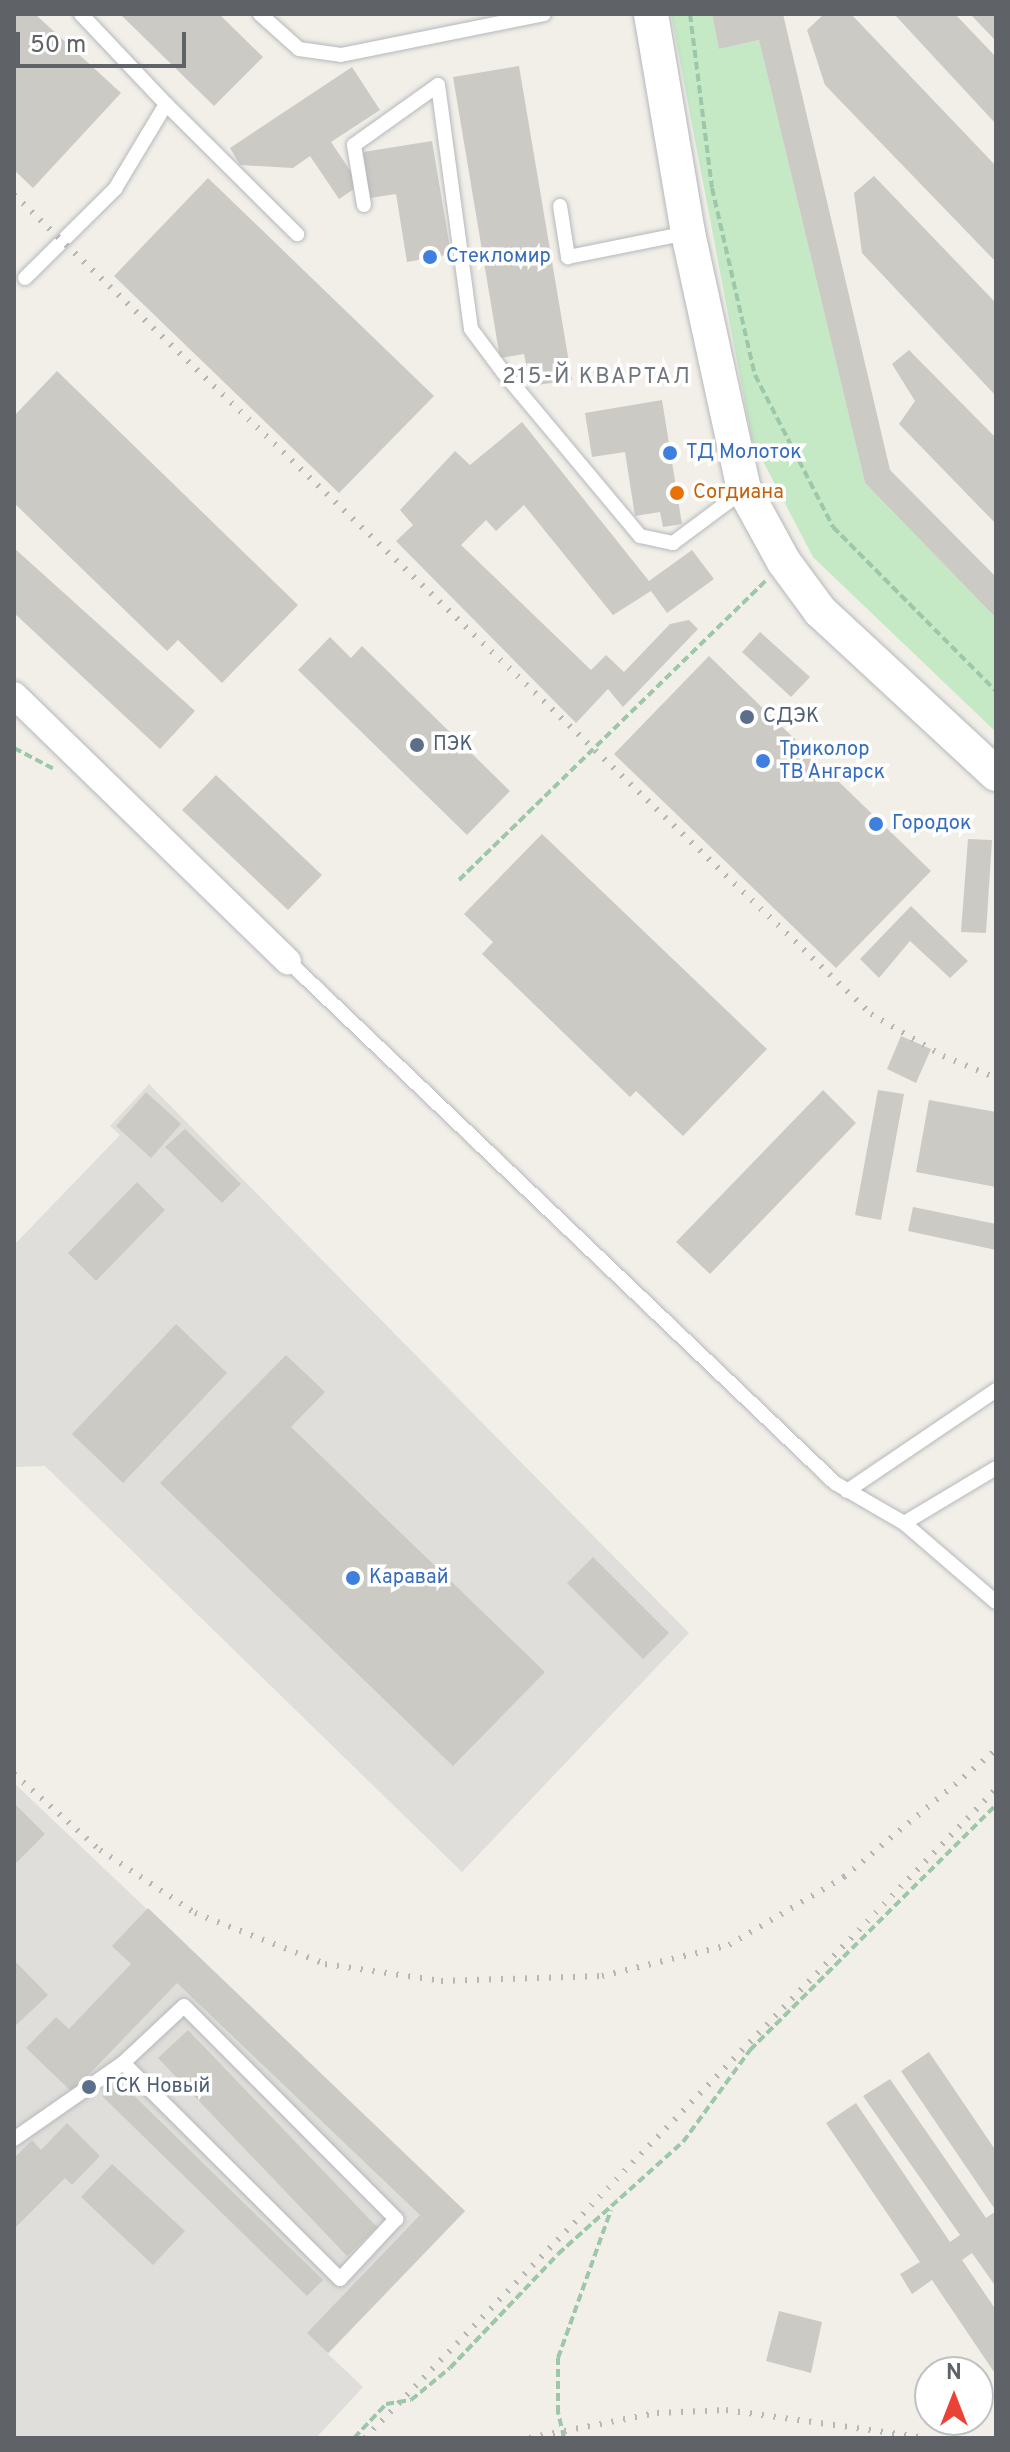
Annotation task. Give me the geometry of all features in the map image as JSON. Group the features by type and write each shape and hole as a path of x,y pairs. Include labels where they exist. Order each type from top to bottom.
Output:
{"street":[{"path":"651,14 688,233 744,489 784,562 820,611 996,774"},
{"path":"14,695 288,961"}],"lane":[{"path":"81,14 166,104 297,234"},
{"path":"260,14 299,49 341,55 544,14"},
{"path":"364,205 354,145 438,85 471,329 503,372 640,536 673,543 744,489"},
{"path":"25,278 115,189 166,104"},
{"path":"560,206 568,257 688,233"},
{"path":"288,961 847,1491 904,1523 996,1602"},
{"path":"847,1491 996,1390"},
{"path":"904,1523 996,1468"},
{"path":"14,2139 123,2063 184,2006 396,2219 340,2279 123,2063"}],"path":[{"path":"690,14 712,188 755,375 833,527 996,691"},
{"path":"459,880 784,562"},
{"path":"354,2438 386,2404 411,2400 450,2368 558,2254 611,2210 683,2142 750,2050 819,1977 996,1805"},
{"path":"564,2438 558,2413 558,2358 611,2210"}],"shaded area":[{"name":"Каравай","path":"149,1084 689,1633 462,1872 45,1466 14,1467 14,1245 120,1135 110,1126"},
{"path":"14,1783 465,2211 328,2354 363,2387 316,2438 14,2438"}],"green space":[{"path":"671,14 712,14 719,49 759,40 865,483 996,618 996,732 813,557 752,440"}],"building":[{"path":"14,14 35,14 121,93 33,188 14,170"},
{"path":"120,14 219,14 263,57 214,106"},
{"path":"712,14 783,14 890,470 996,577 996,618 865,483 759,40 719,49"},
{"path":"824,14 851,14 996,166 996,262 825,85 807,30"},
{"path":"894,14 955,14 996,57 996,124"},
{"path":"970,14 996,14 996,41"},
{"path":"519,66 572,380 530,386 524,354 500,358 453,77"},
{"path":"352,67 380,110 331,142 360,185 339,199 310,156 293,168 240,165 230,148"},
{"path":"432,141 451,254 407,262 396,194 370,198 363,152"},
{"path":"874,176 996,303 996,396 862,253 854,193"},
{"path":"208,178 434,396 339,493 114,276"},
{"path":"909,350 996,438 996,524 899,424 915,401 892,364"},
{"path":"57,371 298,605 222,683 178,640 167,651 14,503 14,416"},
{"path":"662,400 682,524 663,527 660,512 635,516 625,452 592,457 585,413"},
{"path":"522,422 649,581 692,550 714,579 667,613 651,591 613,615 524,505 496,531 486,520 461,545 591,670 606,655 624,672 670,624 689,620 698,629 623,707 608,689 576,723 396,541 413,525 400,510 455,451 470,465"},
{"path":"14,548 195,711 160,749 14,613"},
{"path":"760,632 810,677 791,697 742,652"},
{"path":"330,637 351,658 362,646 510,791 467,835 298,670"},
{"path":"709,656 931,871 836,968 614,754"},
{"path":"216,775 322,875 288,910 182,810"},
{"path":"542,834 767,1049 683,1136 636,1091 630,1097 482,954 493,942 464,914"},
{"path":"968,839 992,840 986,933 961,932"},
{"path":"911,906 968,961 950,978 910,941 879,978 860,959"},
{"path":"901,1036 931,1049 916,1083 887,1069"},
{"path":"823,1090 856,1123 710,1274 676,1242"},
{"path":"878,1090 904,1094 881,1220 855,1215"},
{"path":"146,1092 181,1124 151,1158 116,1126"},
{"path":"929,1100 996,1112 996,1187 916,1172"},
{"path":"185,1129 241,1184 222,1203 165,1147"},
{"path":"137,1182 165,1210 96,1281 68,1253"},
{"path":"913,1207 996,1224 996,1250 908,1231"},
{"path":"176,1324 227,1373 123,1483 72,1434"},
{"name":"Каравай","path":"286,1355 325,1392 291,1427 545,1672 453,1766 160,1483"},
{"path":"593,1557 669,1633 643,1659 567,1583"},
{"path":"14,1803 45,1834 14,1865"},
{"path":"148,1908 465,2211 328,2353 307,2333 420,2215 177,1983 72,2092 26,2048 56,2017 69,2029 131,1964 112,1946"},
{"path":"14,1960 48,1995 14,2027"},
{"path":"188,2030 377,2227 347,2256 158,2058"},
{"path":"929,2052 996,2151 996,2211 901,2071"},
{"path":"890,2079 986,2218 996,2211 996,2287 972,2253 962,2260 996,2310 996,2375 994,2356 983,2356 932,2280 912,2294 900,2274 920,2262 826,2123 856,2103 950,2242 960,2235 863,2096"},
{"path":"118,2080 323,2280 307,2296 102,2096"},
{"path":"67,2123 100,2156 72,2185 65,2178 14,2229 14,2158 32,2140 41,2150"},
{"path":"112,2164 185,2231 153,2265 81,2197"},
{"path":"779,2311 822,2322 811,2373 766,2361"}],"railway":[{"path":"14,195 871,1014 943,1056 996,1078"},
{"path":"14,1774 100,1850 195,1913 325,1964 441,1981 602,1976 729,1945 844,1877 996,1750"},
{"path":"365,2438 996,1789"},
{"path":"529,2438 657,2413 726,2410 927,2438"}],"place":[{"name":"Стекломир","path":"430,257"},
{"name":"ТД Молоток","path":"670,453"},
{"name":"Согдиана","path":"677,493"},
{"name":"СДЭК","path":"747,717"},
{"name":"ПЭК","path":"417,745"},
{"name":"Триколор ТВ Ангарск","path":"763,761"},
{"name":"Городок","path":"876,824"},
{"name":"Каравай","path":"353,1578"},
{"name":"ГСК Новый","path":"89,2087"}],"district":[{"name":"215-Й КВАРТАЛ","path":"597,378"}]}
